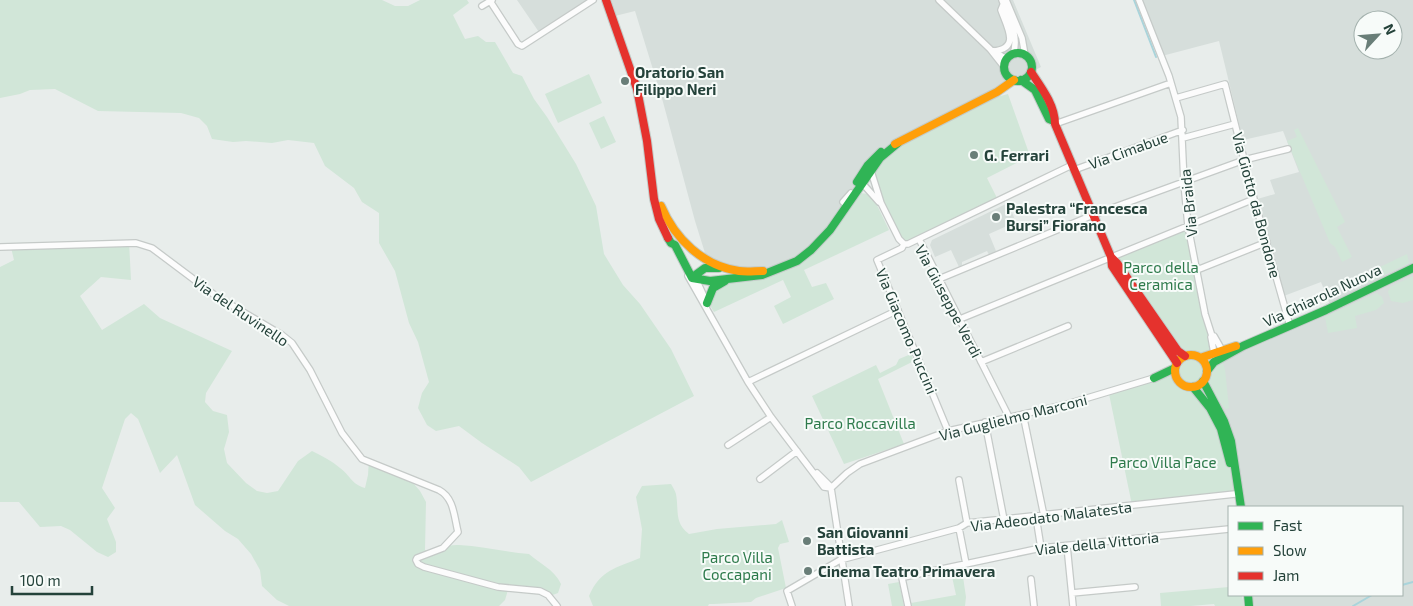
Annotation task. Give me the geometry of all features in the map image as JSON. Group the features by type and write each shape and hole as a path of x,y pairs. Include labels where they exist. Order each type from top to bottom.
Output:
{"street":[{"path":"482,6 491,1 518,43 522,46 593,0"},
{"path":"939,0 992,50 1002,57 1017,53 1025,55"},
{"name":"Via Braida","path":"1139,0 1176,98 1183,130 1184,183 1188,226 1205,314 1218,351"},
{"path":"606,2 637,90 651,168 654,199 660,219 708,313 748,382 796,451 831,488 849,606"},
{"path":"992,50 1005,48 1010,40 1001,10 1004,2"},
{"path":"822,238 843,202 874,158 886,147 898,143 1018,80 1027,78 1031,72 1032,64 1025,55 1022,38 1004,2"},
{"path":"982,98 1002,83 1006,77 1005,70 1016,42 1004,2"},
{"path":"992,50 1005,70 1035,90 1049,119 1054,123 1093,215 1112,266 1176,365 1176,378 1183,386 1194,387 1203,381 1207,371 1204,361 1192,355 1185,356 1176,365 1154,378"},
{"path":"1031,72 1044,92 1055,116 1054,123"},
{"path":"1054,123 1171,83"},
{"name":"Via Giotto da Bondone","path":"1176,98 1225,84 1254,199 1290,326"},
{"path":"1183,138 1235,124"},
{"name":"Via Cimabue","path":"919,239 1073,168 1183,130"},
{"path":"843,202 880,158 898,143"},
{"path":"939,279 1093,215 1244,160 1288,149"},
{"path":"694,277 710,281 762,275 780,269 797,260 811,250 830,230 874,158"},
{"path":"651,168 653,169 658,198 669,226 707,303 710,314"},
{"name":"Via Giuseppe Verdi","path":"871,171 881,203 899,239 904,244 919,239 1008,417"},
{"path":"862,180 875,186"},
{"name":"Via Giuseppe Verdi","path":"862,180 881,203"},
{"path":"960,319 1254,199"},
{"path":"669,226 689,247 704,259 723,268"},
{"path":"1196,270 1267,242"},
{"name":"Via del Ruvinello","path":"0,247 136,243 152,248 216,296 282,335 292,343 310,370 342,433 362,459 445,493 450,499 458,532 443,548 417,558 418,564 498,587 540,591 548,595 557,606"},
{"path":"671,243 675,245 694,277 695,288"},
{"name":"Via Giacomo Puccini","path":"904,244 902,248 878,260 948,431"},
{"path":"1110,257 1117,263 1178,351 1185,356"},
{"path":"694,277 701,269 709,267 740,272 767,272"},
{"name":"Via Ghiarola Nuova","path":"1207,371 1214,362 1242,346 1290,326 1413,268"},
{"path":"707,303 713,288 727,280"},
{"path":"748,382 898,310"},
{"path":"981,362 1068,326"},
{"name":"Via Ghiarola Nuova","path":"1200,358 1239,345 1242,346"},
{"path":"1154,378 1176,378"},
{"name":"Via Guglielmo Marconi","path":"831,488 860,464 948,431 1093,397 1154,378"},
{"path":"1203,381 1224,421 1231,441 1241,506"},
{"path":"1194,387 1210,408 1221,428 1232,470 1237,506"},
{"path":"1022,414 1044,516"},
{"path":"728,445 771,417"},
{"path":"985,422 1004,520"},
{"path":"760,478 796,451"},
{"path":"811,468 824,487 831,488"},
{"path":"959,480 967,523"},
{"name":"Via Adeodato Malatesta","path":"792,606 787,591 842,560 959,528 967,523 1235,494"},
{"path":"1036,516 1041,548"},
{"path":"959,528 966,564"},
{"name":"Viale della Vittoria","path":"908,606 903,577 1041,548 1228,529"},
{"path":"1068,546 1073,606"},
{"path":"1031,579 1034,606"},
{"path":"1072,593 1135,587"}],"shaded area":[{"path":"517,0 592,0 541,35"},
{"path":"601,0 1013,0 1041,67 895,144 826,233 805,254 775,269 734,272 710,269 635,11 611,17"},
{"path":"1135,0 1413,0 1413,606 1252,606 1250,596 1403,596 1403,506 1239,506 1222,426 1207,397 1203,368 1218,357 1330,305 1321,282 1281,297 1254,200 1275,194 1270,180 1299,172 1283,131 1243,140 1219,41 1158,57"},
{"path":"1008,203 1016,222 989,234 996,251 992,254 989,255 987,251 962,262 962,265 959,267 951,250 935,257 930,245 932,240"}],"green space":[{"path":"0,0 382,0 395,6 408,6 420,0 467,0 469,3 453,15 465,39 478,36 486,42 495,42 513,73 522,76 534,99 576,164 596,206 604,254 623,285 640,304 671,349 694,396 531,482 519,467 459,426 436,431 427,425 418,408 422,393 429,382 418,342 409,323 395,271 379,243 379,213 362,202 354,188 325,166 314,143 288,140 272,143 233,142 212,139 207,126 199,118 181,113 98,111 55,89 30,90 0,98"},
{"path":"589,74 602,103 558,123 545,94"},
{"path":"1008,94 1030,156 987,178 997,198 905,244 866,173 883,151 997,97"},
{"path":"604,116 616,142 601,149 589,123"},
{"path":"1298,128 1345,222 1337,227 1352,257 1342,262 1335,247 1330,243 1287,141 1297,137 1294,130"},
{"path":"860,193 869,194 875,201 889,230 804,270 812,287 826,283 834,299 783,324 774,306 791,297 783,280 714,312 709,304 716,289 726,283 763,278 782,272 800,264 814,253"},
{"path":"1189,226 1218,357 1203,368 1207,397 1222,426 1232,459 1236,492 1132,505 1109,394 1180,370 1182,364 1111,258"},
{"path":"129,241 131,280 101,277 80,296 102,330 144,304 160,318 232,351 206,393 205,402 213,411 227,415 229,432 224,449 227,463 246,483 257,491 267,493 278,491 298,461 312,451 334,463 354,482 365,488 369,459 408,477 420,491 426,502 425,550 459,545 529,554 558,579 561,584 558,593 550,596 535,591 508,590 505,600 499,606 289,606 277,600 262,586 260,570 251,554 238,539 225,531 195,505 177,455 160,473 138,419 131,413 125,419 102,488 115,508 107,519 116,542 116,552 108,557 97,552 70,530 61,526 40,527 19,502 0,502 0,267 14,260 10,243"},
{"path":"1407,254 1409,263 1363,285 1359,277"},
{"path":"1413,276 1413,300 1403,303 1391,301 1388,292 1390,287"},
{"path":"1377,293 1382,297 1384,303 1376,310 1355,316 1357,328 1328,333 1325,317"},
{"name":"Parco Roccavilla","path":"911,354 914,361 878,379 904,444 844,464 812,396 876,365 880,373 896,365 899,359"},
{"path":"1222,361 1225,369 1229,408 1226,409 1214,396 1207,382 1212,367"},
{"name":"Parco Villa Coccapani","path":"671,484 676,494 679,521 684,530 689,534 717,529 776,524 782,520 789,542 780,544 778,548 786,588 756,598 751,602 709,604 708,606 593,606 589,596 598,580 610,571 640,558 642,529 636,497 642,486"},
{"path":"962,570 966,597 965,606 912,606 911,603 956,595 951,572"},
{"path":"899,582 904,606 892,606 888,584"},
{"path":"1228,587 1228,596 1242,596 1244,606 1215,606 1214,604 1161,606 1160,593"}],"waterway":[{"path":"1134,0 1156,57"},
{"path":"1403,585 1413,582"},
{"path":"1353,606 1370,596"}],"traffic: fast":[{"path":"1018,53 1028,57 1032,67 1028,77 1018,81 1008,77 1004,67 1008,57 1018,53"},
{"path":"1021,80 1035,90 1049,119 1054,121"},
{"path":"668,238 675,245 692,278 710,281 762,275 797,261 811,250 830,230 880,158 898,143"},
{"path":"857,182 868,165 881,152"},
{"path":"694,276 705,268 719,268"},
{"path":"1207,371 1214,362 1243,346 1326,310 1413,268"},
{"path":"707,303 713,288 725,281"},
{"path":"1154,378 1175,368"},
{"path":"1203,381 1224,421 1231,441 1241,506"},
{"path":"1193,387 1210,408 1221,429 1230,463"},
{"path":"1248,596 1249,606"}],"traffic: slow":[{"path":"895,144 997,92 1014,80"},
{"path":"661,206 682,240 702,257 726,268 742,271 763,271"},
{"path":"1200,358 1236,346"},
{"path":"1191,355 1197,356 1202,360 1206,365 1207,371 1206,377 1202,382 1197,386 1191,387 1185,386 1180,382 1176,377 1175,371 1176,365 1180,360 1185,356 1191,355"}],"traffic: jam":[{"path":"606,0 637,89 647,141 654,199 659,219 668,238"},
{"path":"1031,72 1053,110 1055,124 1111,257 1112,266 1177,363"},
{"path":"1111,257 1178,351 1185,356"}],"place":[{"name":"Oratorio San Filippo Neri","path":"625,81"},
{"name":"G. Ferrari","path":"974,155"},
{"name":"Palestra “Francesca Bursi” Fiorano","path":"996,217"},
{"name":"San Giovanni Battista","path":"807,541"},
{"name":"Cinema Teatro Primavera","path":"808,571"}],"park label":[{"name":"Parco della Ceramica","path":"1161,276"},
{"name":"Parco Villa Pace","path":"1163,462"}]}
